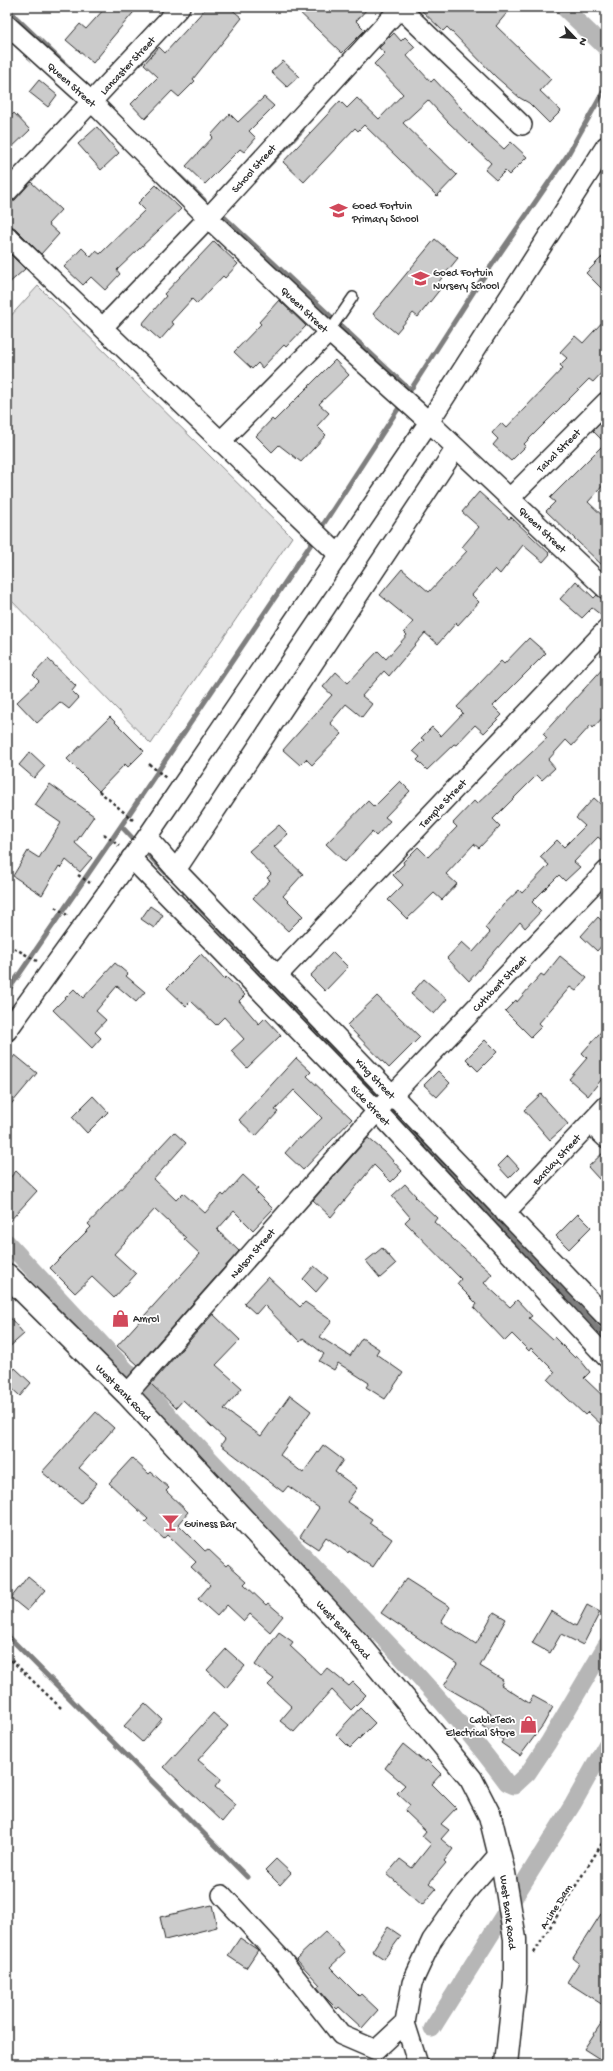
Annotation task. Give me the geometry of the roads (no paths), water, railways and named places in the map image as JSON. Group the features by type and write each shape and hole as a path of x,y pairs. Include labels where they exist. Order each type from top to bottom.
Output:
{"main road":[{"name":"West Bank Road","path":"7,1275 127,1394 360,1645 471,1779 490,1816 502,1863 514,1939 515,1982 506,2064"}],"street":[{"name":"Lancaster Street","path":"7,192 180,7"},
{"path":"401,8 522,125"},
{"name":"School Street","path":"103,327 208,218 401,8"},
{"name":"Queen Street","path":"7,25 92,102 208,218 332,329 394,390 606,589"},
{"path":"7,1031 51,970 125,852 147,837 429,422 606,146"},
{"path":"7,236 338,554"},
{"path":"220,442 332,329"},
{"name":"Tahal Street","path":"510,498 606,402"},
{"path":"176,870 456,448"},
{"name":"Temple Street","path":"278,975 606,630"},
{"name":"King Street","path":"147,837 176,870 278,975 385,1103 505,1213 606,1317"},
{"name":"Side Street","path":"125,852 385,1103 606,1357"},
{"name":"Cuthbert Street","path":"385,1103 606,870"},
{"name":"Nelson Street","path":"127,1394 385,1103"},
{"name":"Barclay Street","path":"505,1213 606,1106"},
{"path":"590,1123 606,1138"},
{"path":"418,2064 405,2024 412,1983 432,1940 466,1892 502,1863"},
{"path":"222,1895 282,1960 341,2035 376,2050 405,2024"}],"lane":[{"path":"332,329 352,297"}],"waterway":[{"path":"563,7 606,48"},
{"path":"7,9 70,69"},
{"path":"406,397 476,288 567,156 606,87"},
{"path":"266,168 302,130"},
{"path":"171,168 204,200"},
{"path":"225,212 222,215 410,390"},
{"path":"319,531 402,403"},
{"path":"7,992 315,538"},
{"path":"121,826 137,843"},
{"path":"143,849 169,876"},
{"path":"184,892 606,1337"},
{"path":"7,1242 210,1459 398,1653 481,1749 507,1783 514,1786 528,1773 548,1743 606,1645"},
{"path":"7,1635 247,1877"},
{"path":"432,2029 573,1804 606,1745"}],"place":[{"name":"Goed Fortuin Primary School","path":"339,211"},
{"name":"Goed Fortuin Nursery School","path":"420,278"},
{"name":"Amrol","path":"120,1318"},
{"name":"Guiness Bar","path":"171,1523"},
{"name":"CableTech Electrical Store","path":"528,1725"}]}
